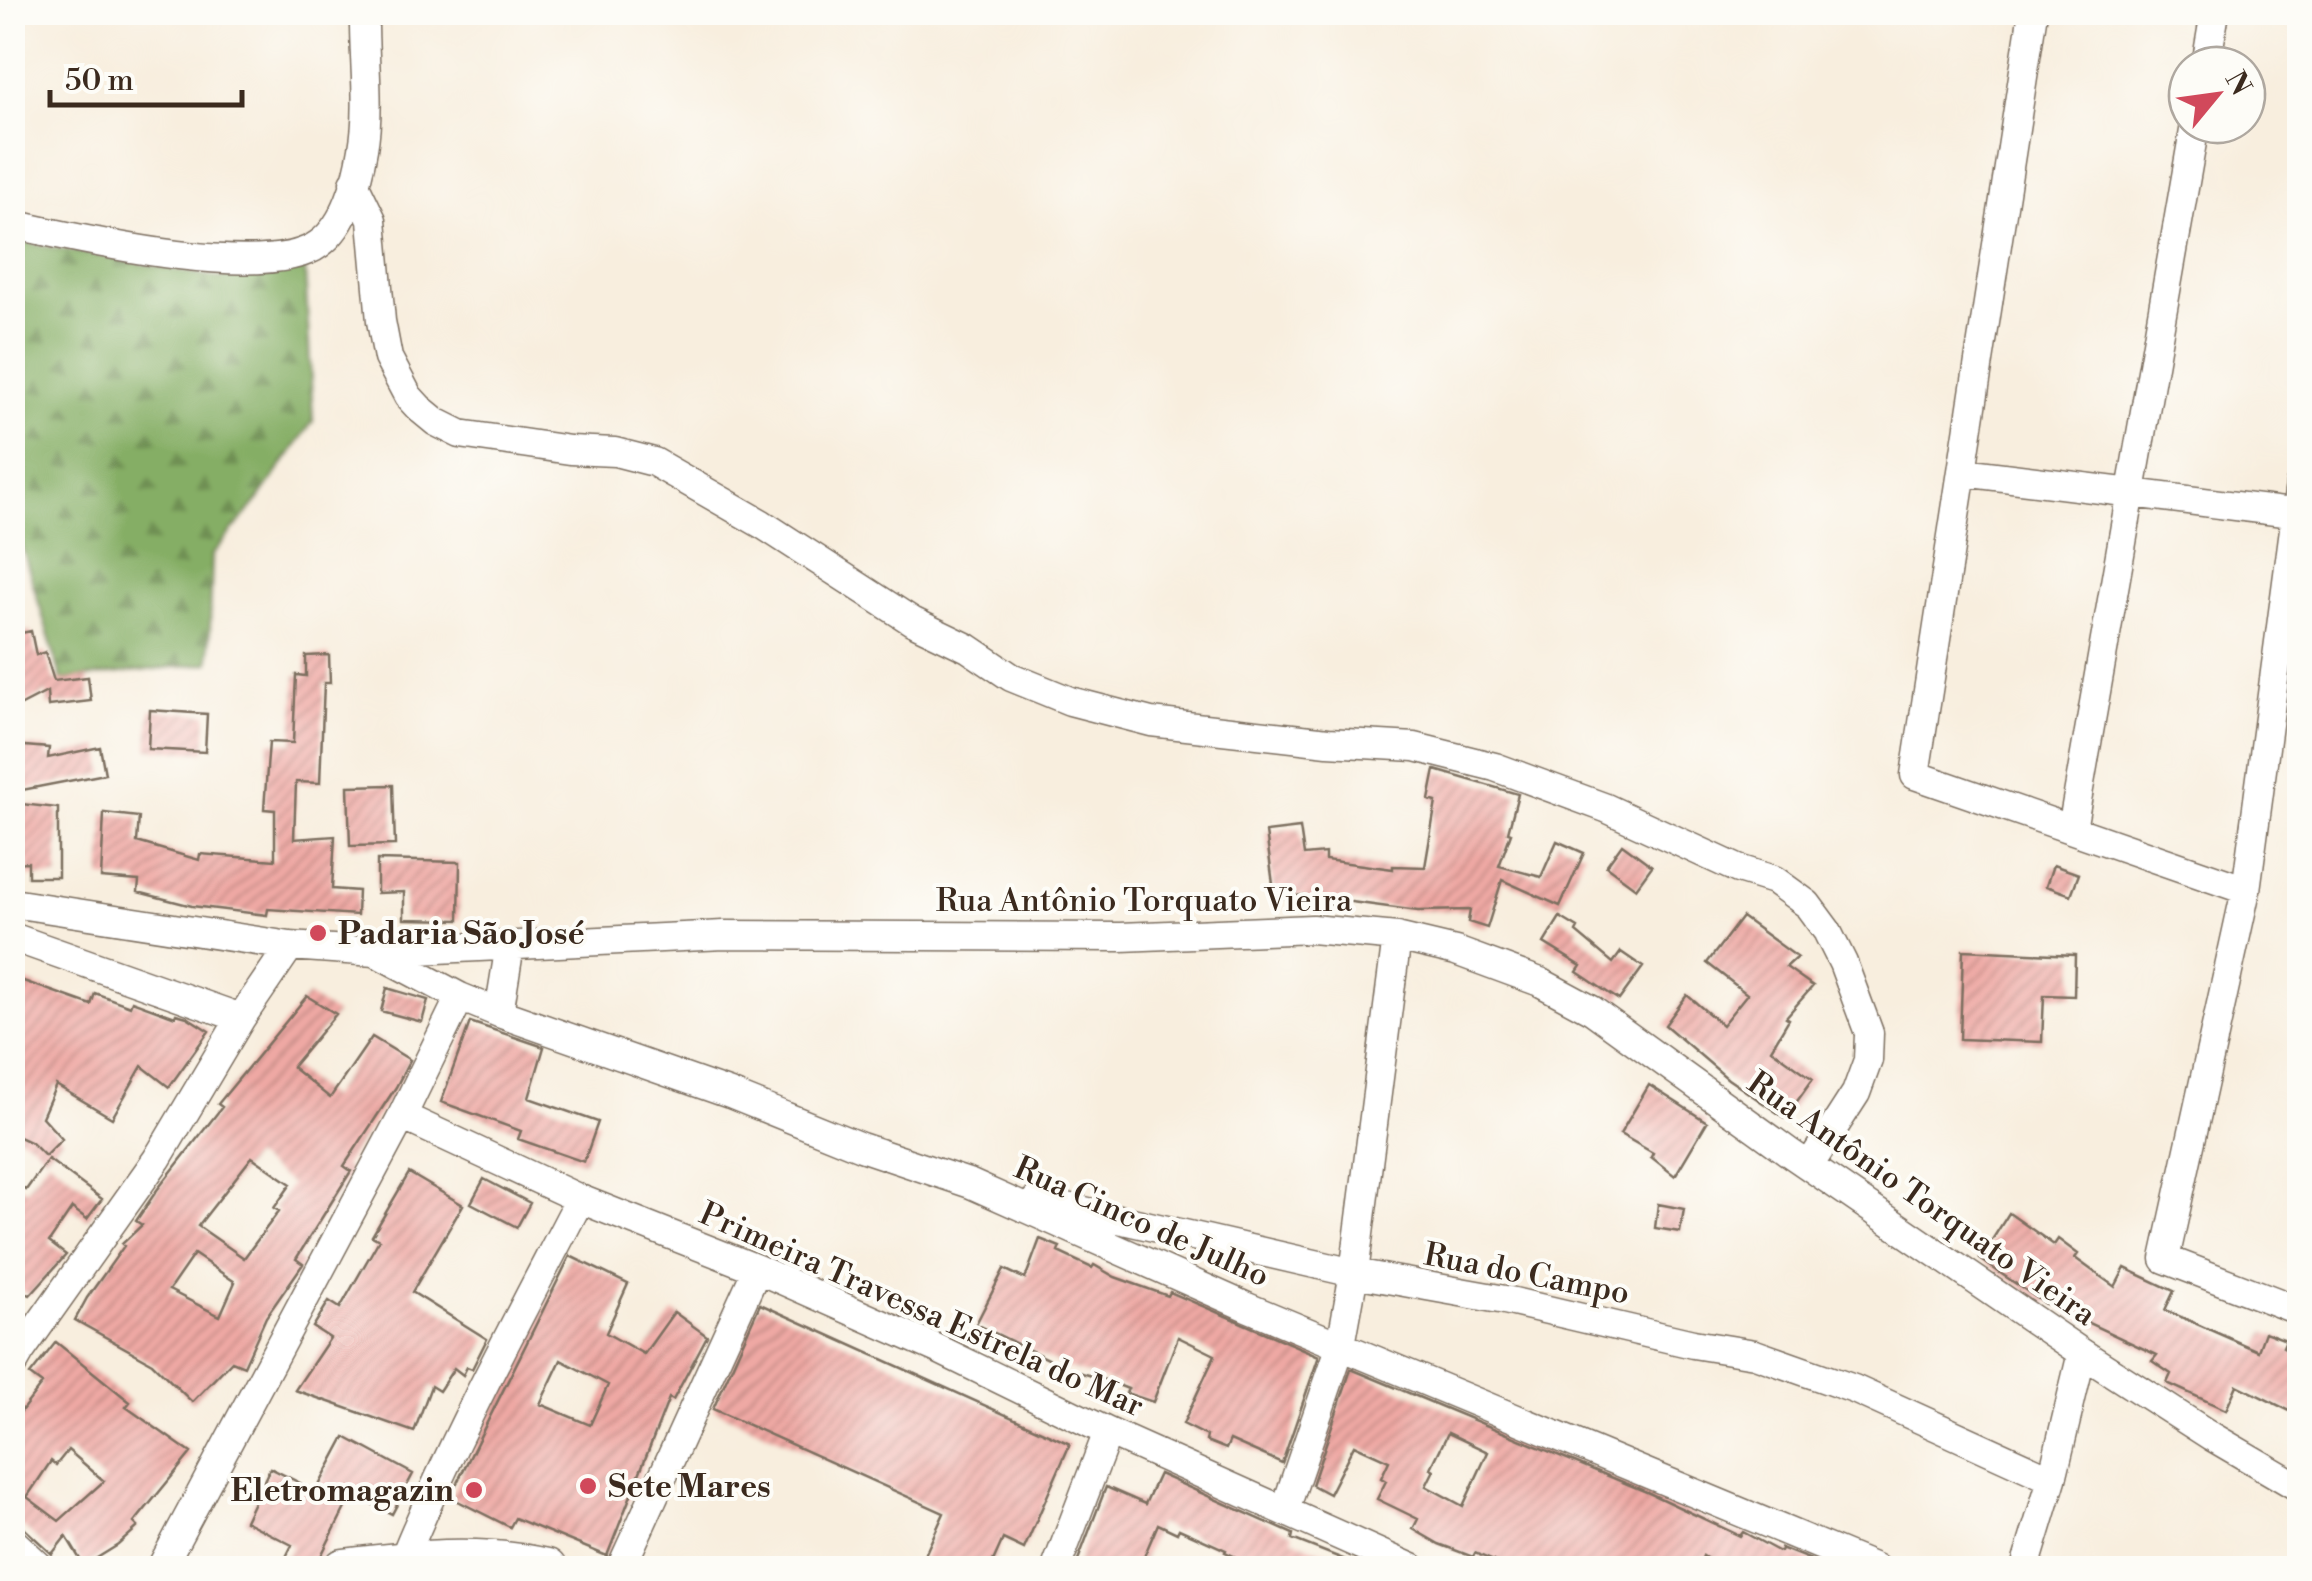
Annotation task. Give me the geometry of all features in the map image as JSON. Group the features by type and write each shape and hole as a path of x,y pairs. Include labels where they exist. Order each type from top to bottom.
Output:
{"main road":[{"path":"343,1568 462,1559 547,1568"}],"street":[{"path":"12,224 180,256 284,256 320,244 336,227 354,183 367,122 364,12"},
{"path":"2033,12 1915,775 2246,890"},
{"path":"2209,45 2215,12"},
{"path":"2072,830 2192,145"},
{"path":"354,183 372,220 388,358 408,396 448,428 485,438 615,452 654,462 1011,677 1070,701 1152,722 1328,742 1415,747 1495,768 1606,808 1738,869 1774,880 1807,904 1828,931 1869,1033 1868,1060 1856,1093 1809,1166"},
{"path":"1963,472 2297,513"},
{"path":"2300,484 2246,890 2165,1259 2300,1311"},
{"name":"Rua Antônio Torquato Vieira","path":"12,903 290,946 375,952 724,935 1122,938 1312,928 1397,937 1456,950 1503,967 1592,1010 1809,1166 2082,1353 2300,1488"},
{"path":"12,937 241,1018"},
{"path":"1285,1510 1341,1345 1354,1273 1397,937"},
{"path":"499,1013 510,945"},
{"path":"15,1356 157,1159 241,1018 290,946"},
{"name":"Rua Cinco de Julho","path":"375,952 499,1013 971,1184 1341,1345 1875,1568"},
{"path":"161,1568 402,1116 460,997"},
{"name":"Primeira Travessa Estrela do Mar","path":"402,1116 580,1199 757,1268 938,1349 1108,1432 1412,1568"},
{"name":"Rua do Campo","path":"971,1184 1354,1273 1505,1300 1694,1344 1755,1354 1854,1389 2052,1479"},
{"path":"403,1561 485,1380 580,1199"},
{"path":"622,1568 757,1268"},
{"path":"2025,1568 2052,1479 2082,1353"},
{"path":"1056,1568 1108,1432"},
{"path":"12,1541 41,1568"}],"green space":[{"path":"12,240 220,278 305,268 313,421 259,499 212,555 209,663 62,680 13,517"}],"building":[{"path":"31,631 36,655 45,652 54,681 88,677 91,701 48,706 47,692 12,710 12,635"},
{"path":"329,655 330,683 324,683 320,783 296,782 294,839 335,836 332,889 358,891 357,915 268,909 267,915 192,906 138,892 139,881 101,878 104,813 139,817 137,842 199,860 200,854 275,860 275,810 264,809 269,742 293,743 296,675 306,676 306,656"},
{"path":"150,710 207,714 205,752 148,749"},
{"path":"12,745 49,748 48,758 100,747 105,774 12,792"},
{"path":"1435,770 1518,794 1508,832 1511,833 1499,866 1541,877 1557,841 1584,853 1560,906 1502,880 1487,928 1468,922 1470,910 1418,911 1329,899 1330,905 1306,907 1304,895 1275,899 1266,832 1300,828 1304,855 1325,853 1325,860 1393,869 1425,867 1436,802 1429,800"},
{"path":"393,785 395,845 350,846 348,786"},
{"path":"12,803 58,808 58,877 28,877 28,862 12,863"},
{"path":"1622,844 1652,866 1636,888 1606,866"},
{"path":"377,860 460,862 459,920 404,919 404,892 377,893"},
{"path":"2053,865 2079,874 2071,895 2046,886"},
{"path":"1560,917 1578,928 1576,932 1613,963 1621,952 1643,967 1619,1000 1577,972 1581,966 1544,943"},
{"path":"1742,917 1797,957 1786,967 1813,986 1786,1017 1789,1019 1771,1049 1813,1079 1785,1118 1728,1079 1665,1025 1687,995 1722,1025 1747,994 1707,963"},
{"path":"1963,950 2075,955 2074,996 2044,995 2042,1042 1960,1039"},
{"path":"12,977 91,1005 95,993 130,1006 132,1001 175,1017 187,1017 209,1031 169,1087 142,1066 112,1118 56,1085 42,1117 62,1139 45,1156 32,1143 12,1134"},
{"path":"387,988 428,1000 422,1022 381,1011"},
{"path":"307,996 336,1014 292,1067 330,1098 372,1037 410,1060 344,1166 351,1171 296,1259 303,1264 266,1317 244,1366 232,1361 192,1402 152,1363 75,1320 122,1244 142,1225 136,1221 157,1190 222,1107 218,1104","holes":["252,1157 291,1184 274,1208 279,1211 244,1258 198,1226","194,1254 235,1282 220,1316 169,1290"]},
{"path":"470,1022 544,1047 529,1098 598,1122 584,1162 518,1139 521,1131 441,1102"},
{"path":"1649,1085 1707,1122 1675,1176 1651,1157 1653,1153 1620,1134"},
{"path":"48,1159 102,1199 87,1219 72,1208 49,1242 66,1255 30,1295 12,1286 12,1180 26,1190"},
{"path":"409,1173 463,1205 412,1292 487,1339 472,1369 467,1367 463,1375 454,1368 439,1391 431,1386 414,1432 295,1390 330,1338 313,1327 329,1301 340,1308 379,1240 372,1236"},
{"path":"484,1179 530,1203 517,1227 471,1203"},
{"path":"1658,1204 1684,1209 1680,1232 1655,1228"},
{"path":"2009,1213 2054,1245 2058,1239 2078,1254 2075,1258 2115,1287 2125,1268 2174,1291 2165,1310 2258,1351 2265,1332 2286,1340 2283,1347 2300,1355 2300,1416 2237,1385 2226,1410 2167,1383 2171,1374 2152,1361 2157,1355 2069,1314 2049,1300 2046,1304 1980,1259"},
{"path":"1040,1239 1092,1268 1094,1265 1168,1296 1170,1292 1319,1356 1282,1463 1230,1440 1226,1449 1206,1441 1207,1436 1183,1424 1215,1355 1178,1337 1153,1402 1069,1369 976,1324 1004,1269 1025,1279"},
{"path":"570,1256 628,1284 606,1333 644,1354 674,1312 707,1336 673,1400 669,1398 607,1556 515,1518 510,1527 450,1497","holes":["561,1360 608,1385 590,1425 540,1404"]},
{"path":"760,1304 1070,1444 1024,1549 1003,1539 990,1568 919,1568 944,1513 713,1409"},
{"path":"56,1342 130,1402 126,1407 191,1453 134,1523 138,1527 84,1566 66,1536 52,1554 24,1528 12,1524 12,1423 42,1384 30,1375","holes":["68,1450 104,1481 59,1521 27,1497 51,1461 56,1465"]},
{"path":"1351,1369 1649,1493 1740,1536 1743,1532 1780,1552 1781,1548 1831,1568 1721,1568 1703,1556 1698,1568 1510,1568 1475,1553 1473,1557 1439,1544 1413,1529 1418,1519 1377,1499 1386,1481 1381,1478 1389,1461 1354,1445 1329,1494 1312,1485","holes":["1448,1433 1488,1452 1463,1506 1426,1486"]},
{"path":"345,1437 413,1474 392,1514 352,1494 320,1558 284,1561 292,1545 245,1521 270,1468 316,1491"},
{"path":"1159,1474 1293,1534 1292,1539 1366,1568 1246,1568 1248,1563 1226,1550 1158,1524 1139,1568 1075,1568 1106,1487 1145,1504"}],"place":[{"name":"Padaria São José","path":"318,933"},
{"name":"Sete Mares","path":"588,1486"},
{"name":"Eletromagazin","path":"474,1490"}]}
